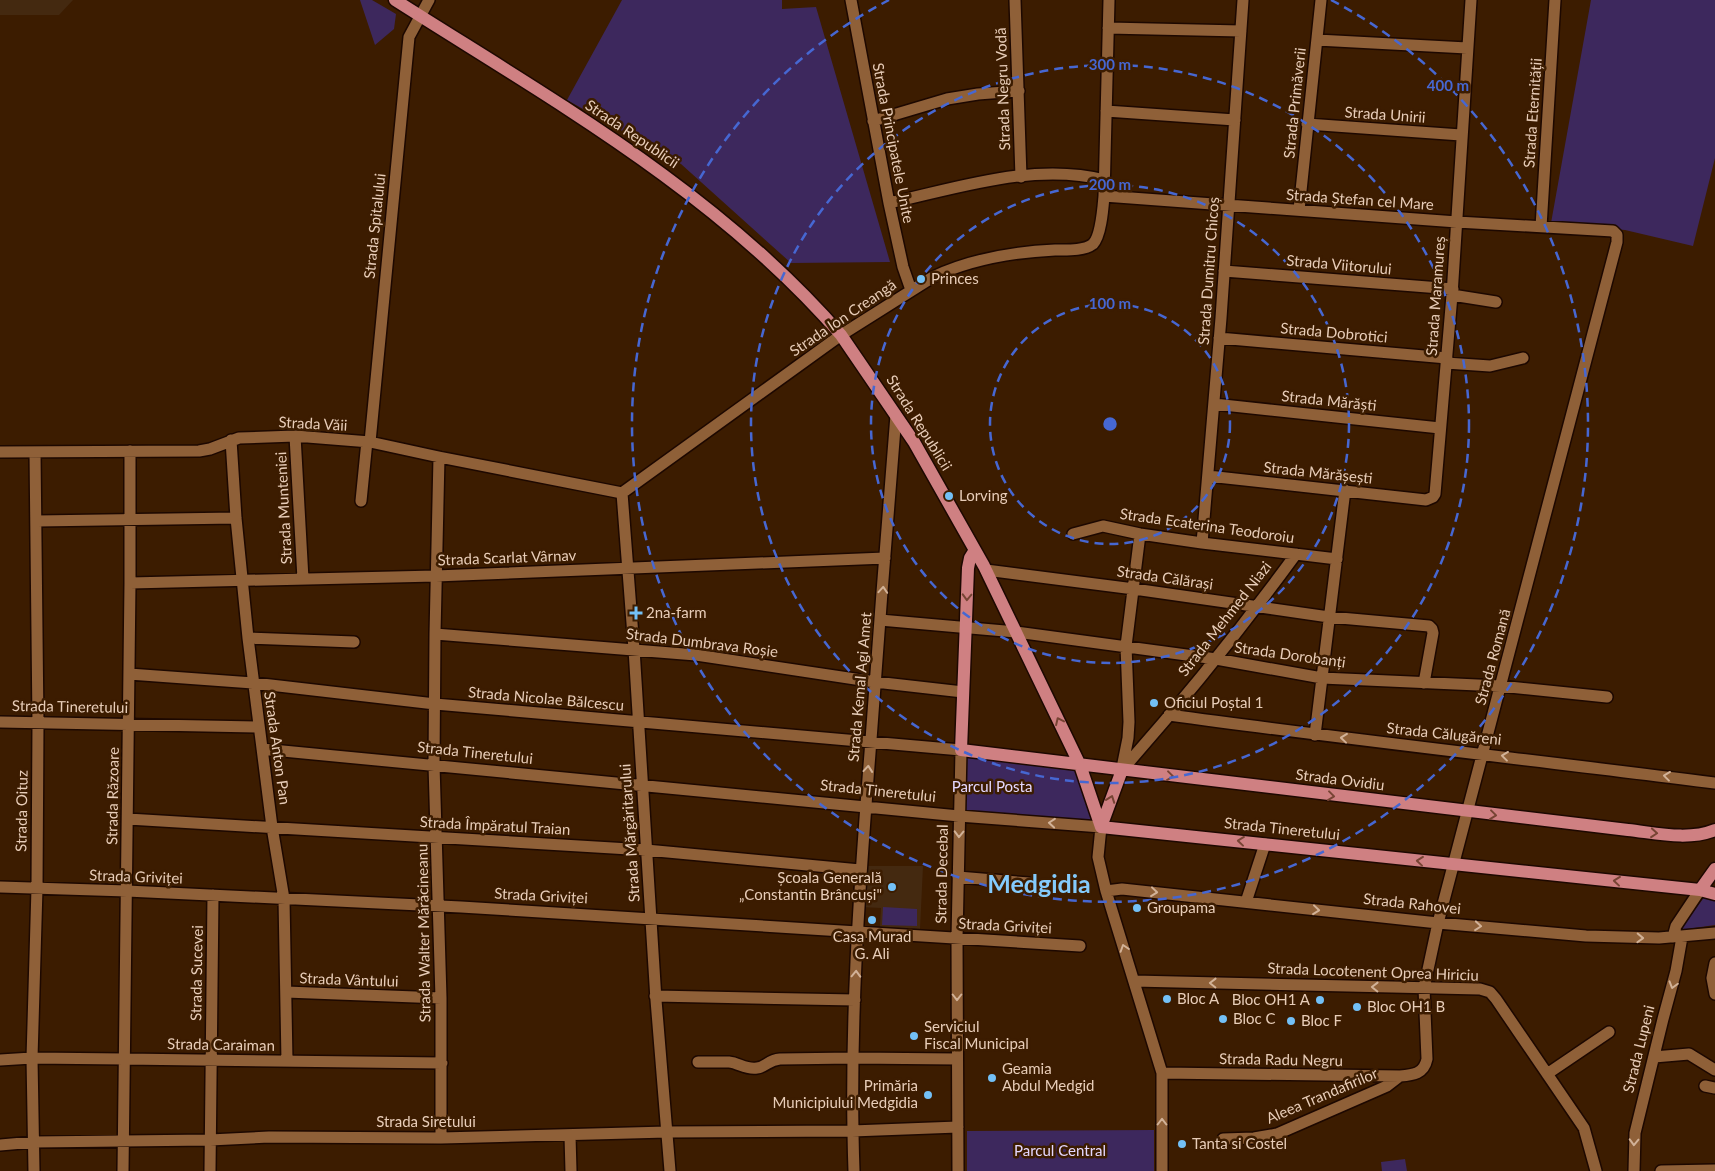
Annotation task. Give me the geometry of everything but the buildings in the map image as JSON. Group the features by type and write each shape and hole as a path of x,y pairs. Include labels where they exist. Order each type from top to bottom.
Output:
{"main road":[{"name":"Strada Republicii","path":"395,0 640,157 760,252 822,313 840,334 914,442 986,570 1080,765 1101,827"},
{"name":"Strada Decebal","path":"961,750 968,568 970,558 975,550"},
{"name":"Strada Ovidiu","path":"961,750 1467,812 1682,835 1697,835 1715,830"},
{"name":"Strada Mehmed Niazi","path":"1101,827 1122,770"},
{"name":"Strada Tineretului","path":"1101,827 1700,890 1715,894"},
{"name":"Strada Lupeni","path":"1700,890 1715,869"}],"street":[{"name":"Strada Spitalului","path":"368,442 409,37 430,0"},
{"name":"Strada Principatele Unite","path":"851,0 889,203 910,290"},
{"name":"Strada Negru Vodă","path":"1015,0 1021,176"},
{"path":"1104,196 1109,0"},
{"name":"Strada Dumitru Chicoș","path":"1202,543 1219,338 1243,0"},
{"name":"Strada Primăverii","path":"1299,210 1321,0"},
{"name":"Strada Maramureș","path":"1426,500 1433,497 1434,494 1447,361 1471,0"},
{"name":"Strada Eternității","path":"1541,227 1555,0"},
{"path":"1108,28 1241,32"},
{"path":"1316,40 1467,48"},
{"path":"873,121 947,99 978,94 1019,91"},
{"path":"1106,111 1234,120"},
{"name":"Strada Unirii","path":"1307,124 1461,135"},
{"path":"889,203 1021,176 1059,173 1105,180"},
{"name":"Strada Ștefan cel Mare","path":"1104,196 1457,222 1613,230"},
{"name":"Strada Ion Creangă","path":"622,493 774,384 840,334 910,290 947,270 1025,251 1076,250 1091,245 1096,240 1100,226 1104,196"},
{"name":"Strada Romană","path":"1400,1076 1416,1074 1422,1071 1426,1065 1424,988 1438,923 1617,242 1617,235 1613,230"},
{"name":"Strada Viitorului","path":"1224,271 1452,292 1496,302"},
{"name":"Strada Dobrotici","path":"1219,338 1490,366 1523,358"},
{"name":"Strada Mărăști","path":"1214,404 1440,428"},
{"name":"Strada Kemal Agi Amet","path":"854,1171 852,1131 853,1058 860,870 896,416"},
{"name":"Strada Văii","path":"0,452 199,452 239,438 295,436 368,442 622,493"},
{"name":"Strada Munteniei","path":"295,436 303,579"},
{"name":"Strada Anton Pan","path":"231,440 236,518 248,638 272,827 284,899 287,1061"},
{"path":"361,501 368,442"},
{"name":"Strada Răzoare","path":"124,1171 130,451"},
{"name":"Strada Oituz","path":"34,1171 32,1058 37,888 38,723 35,452"},
{"name":"Strada Walter Mărăcineanu","path":"439,457 434,765 441,998 441,1138"},
{"name":"Strada Mărășești","path":"1208,476 1426,500"},
{"path":"1315,735 1345,490"},
{"name":"Strada Mărgăritarului","path":"622,493 634,648 655,996 670,1171"},
{"path":"36,521 236,518"},
{"name":"Strada Ecaterina Teodoroiu","path":"1073,534 1103,526 1140,534 1202,543 1337,559"},
{"path":"1122,770 1129,722 1126,646 1140,534"},
{"name":"Strada Mehmed Niazi","path":"1122,770 1216,659 1296,554"},
{"name":"Strada Scarlat Vârnav","path":"130,583 436,576 885,558"},
{"name":"Strada Călărași","path":"986,570 1329,617 1429,626 1432,628 1433,633 1424,683"},
{"name":"Strada Dorobanți","path":"880,620 1016,632 1126,646 1216,659 1322,678 1500,686 1607,697"},
{"name":"Strada Dumbrava Roșie","path":"435,634 634,648 696,655 875,682 963,692"},
{"path":"248,638 354,642"},
{"name":"Strada Nicolae Bălcescu","path":"129,674 254,684 435,704 961,750"},
{"name":"Strada Călugăreni","path":"1169,716 1315,735 1484,753 1715,783"},
{"name":"Strada Tineretului","path":"0,722 259,727"},
{"name":"Strada Tineretului","path":"262,748 959,816 1101,827"},
{"name":"Strada Decebal","path":"958,1171 957,938 961,750"},
{"path":"1137,753 1137,765 1141,772"},
{"name":"Strada Împăratul Traian","path":"128,819 646,850 860,870"},
{"name":"Strada Republicii","path":"1101,827 1098,857 1106,891 1162,1074 1162,1171"},
{"path":"1246,902 1265,844"},
{"path":"958,877 1030,883"},
{"name":"Strada Griviței","path":"0,887 439,906 1080,946"},
{"name":"Strada Rahovei","path":"1106,891 1122,889 1438,923 1609,937 1678,937 1715,933"},
{"name":"Strada Lupeni","path":"1634,1171 1635,1133 1680,957 1676,926 1700,890"},
{"name":"Strada Sucevei","path":"210,1171 213,895"},
{"path":"1715,963 1712,978 1715,994"},
{"name":"Strada Locotenent Oprea Hiriciu","path":"1134,981 1480,989 1490,992 1584,1128 1596,1171"},
{"name":"Strada Vântului","path":"286,992 441,998"},
{"path":"655,996 855,1000"},
{"path":"1547,1074 1610,1032"},
{"path":"1654,1057 1689,1054 1715,1070"},
{"name":"Strada Caraiman","path":"0,1060 32,1058 442,1063"},
{"path":"698,1062 734,1062 743,1068 755,1068 774,1059 957,1060"},
{"name":"Strada Radu Negru","path":"1162,1074 1400,1076"},
{"name":"Aleea Trandafirilor","path":"1224,1139 1264,1137 1290,1130 1387,1086 1400,1076"},
{"name":"Strada Siretului","path":"0,1145 34,1142 210,1140 269,1137 441,1138 667,1132 852,1131 958,1127"},
{"path":"570,1136 570,1171"},
{"path":"1661,1171 1715,1170"}],"shaded area":[{"path":"0,0 73,0 59,15 0,15"},
{"name":"Școala Generală „Constantin Brâncuși\"","path":"864,866 923,866 920,929 880,927 881,908 861,907"}],"green space":[{"path":"360,0 372,0 396,14 394,29 375,45"},
{"path":"622,0 782,0 782,9 816,7 890,262 791,263 681,164 567,100"},
{"path":"1591,0 1715,0 1715,158 1693,246 1625,230 1551,223"},
{"name":"Parcul Posta","path":"961,750 1080,765 1101,827 959,816"},
{"path":"1705,896 1715,898 1715,925 1687,929 1688,934 1683,929 1683,926"},
{"path":"883,907 917,909 917,926 882,925"},
{"name":"Parcul Central","path":"1154,1130 1154,1171 967,1171 967,1131"},
{"path":"1405,1159 1407,1171 1382,1171 1381,1162"}],"place":[{"name":"Princes","path":"921,279"},
{"name":"Lorving","path":"949,496"},
{"name":"2na-farm","path":"636,613"},
{"name":"Oficiul Poștal 1","path":"1154,703"},
{"name":"Școala Generală „Constantin Brâncuși\"","path":"892,887"},
{"name":"Groupama","path":"1137,908"},
{"name":"Casa Murad G. Ali","path":"872,920"},
{"name":"Bloc A","path":"1167,999"},
{"name":"Bloc OH1 A","path":"1320,1000"},
{"name":"Bloc OH1 B","path":"1357,1007"},
{"name":"Bloc C","path":"1223,1019"},
{"name":"Bloc F","path":"1291,1021"},
{"name":"Serviciul Fiscal Municipal","path":"914,1036"},
{"name":"Geamia Abdul Medgid","path":"992,1078"},
{"name":"Primăria Municipiului Medgidia","path":"928,1095"},
{"name":"Tanta si Costel","path":"1182,1144"}],"district":[{"name":"Medgidia","path":"1039,884"}]}
